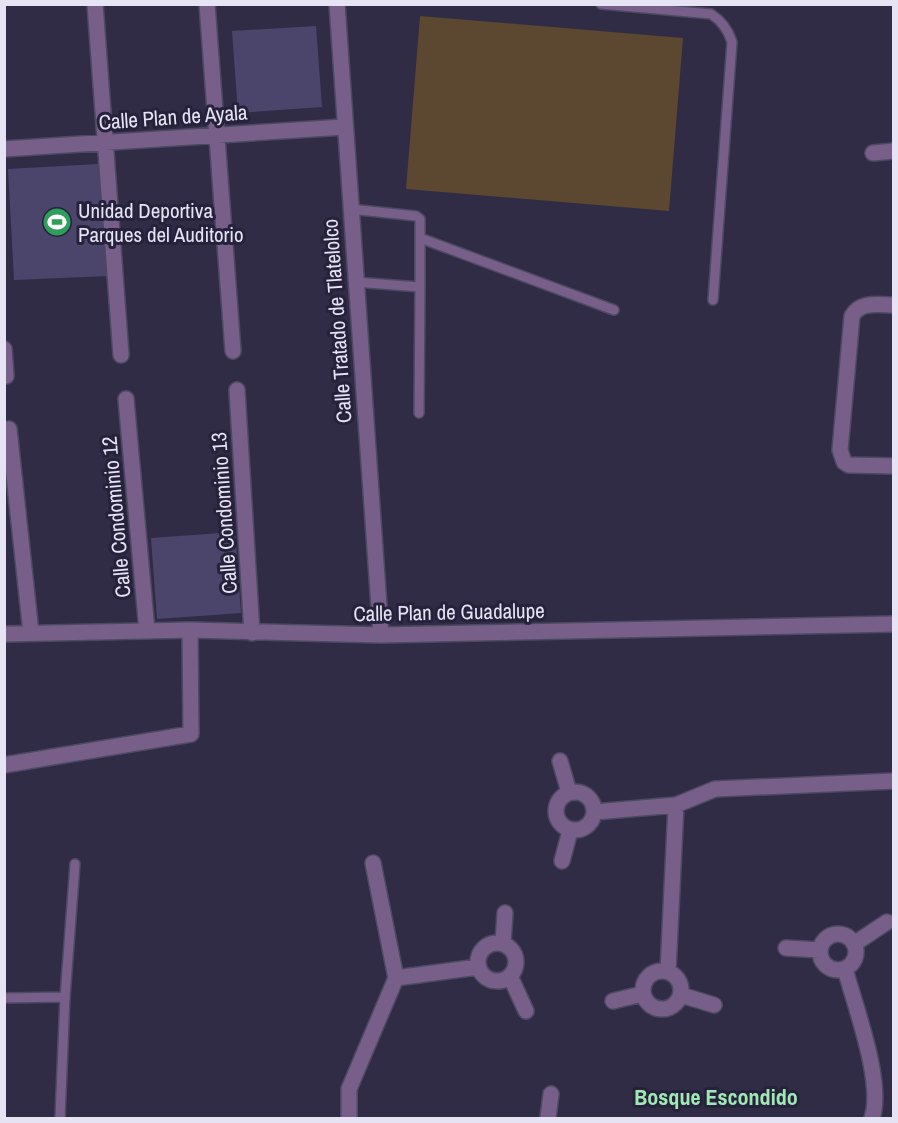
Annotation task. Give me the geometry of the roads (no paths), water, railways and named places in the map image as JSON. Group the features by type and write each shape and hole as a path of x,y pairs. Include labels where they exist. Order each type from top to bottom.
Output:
{"street":[{"path":"95,4 121,355"},
{"path":"207,4 233,351"},
{"name":"Calle Tratado de Tlatelolco","path":"337,4 381,635"},
{"name":"Calle Plan de Ayala","path":"4,149 344,127"},
{"path":"873,153 894,151"},
{"path":"894,305 871,305 856,309 851,324 840,450 844,462 855,467 894,466"},
{"path":"4,349 6,375"},
{"name":"Calle Condominio 13","path":"237,390 252,633"},
{"name":"Calle Condominio 12","path":"126,399 147,631"},
{"path":"9,429 31,633"},
{"name":"Calle Plan de Guadalupe","path":"4,634 190,630 381,635 894,624"},
{"path":"4,765 191,734 190,630"},
{"path":"560,761 569,792"},
{"path":"595,812 676,805 715,789 894,781"},
{"path":"569,792 581,792 589,797 595,812 588,826 576,831 564,828 556,816 557,803 569,792"},
{"path":"668,971 676,805"},
{"path":"562,861 570,831"},
{"path":"349,1119 349,1089 396,978 373,863"},
{"path":"503,943 505,914"},
{"path":"854,944 887,922"},
{"path":"834,934 848,937 854,944 855,954 852,962 844,969 828,967 823,962 820,950 827,937 834,934"},
{"path":"493,942 503,943 510,947 517,962 515,970 502,981 491,981 482,975 478,967 478,956 484,947 493,942"},
{"path":"786,948 820,950"},
{"path":"396,978 478,967"},
{"path":"844,969 873,1071 876,1092 872,1119"},
{"path":"657,970 668,971 676,976 681,984 681,995 676,1004 663,1010 651,1006 642,994 644,982 649,974 657,970"},
{"path":"510,976 526,1011"},
{"path":"614,1001 642,994"},
{"path":"681,995 714,1005"},
{"path":"548,1119 551,1094"}],"lane":[{"path":"601,4 711,14 724,24 729,33 732,42 714,300"},
{"path":"350,209 416,216 420,219 419,413"},
{"path":"420,238 614,310"},
{"path":"355,282 420,286"},
{"path":"60,1119 65,997 75,864"},
{"path":"4,998 65,997"}],"place":[{"name":"Unidad Deportiva Parques del Auditorio","path":"57,222"}],"district":[{"name":"Bosque Escondido","path":"716,1097"}]}
